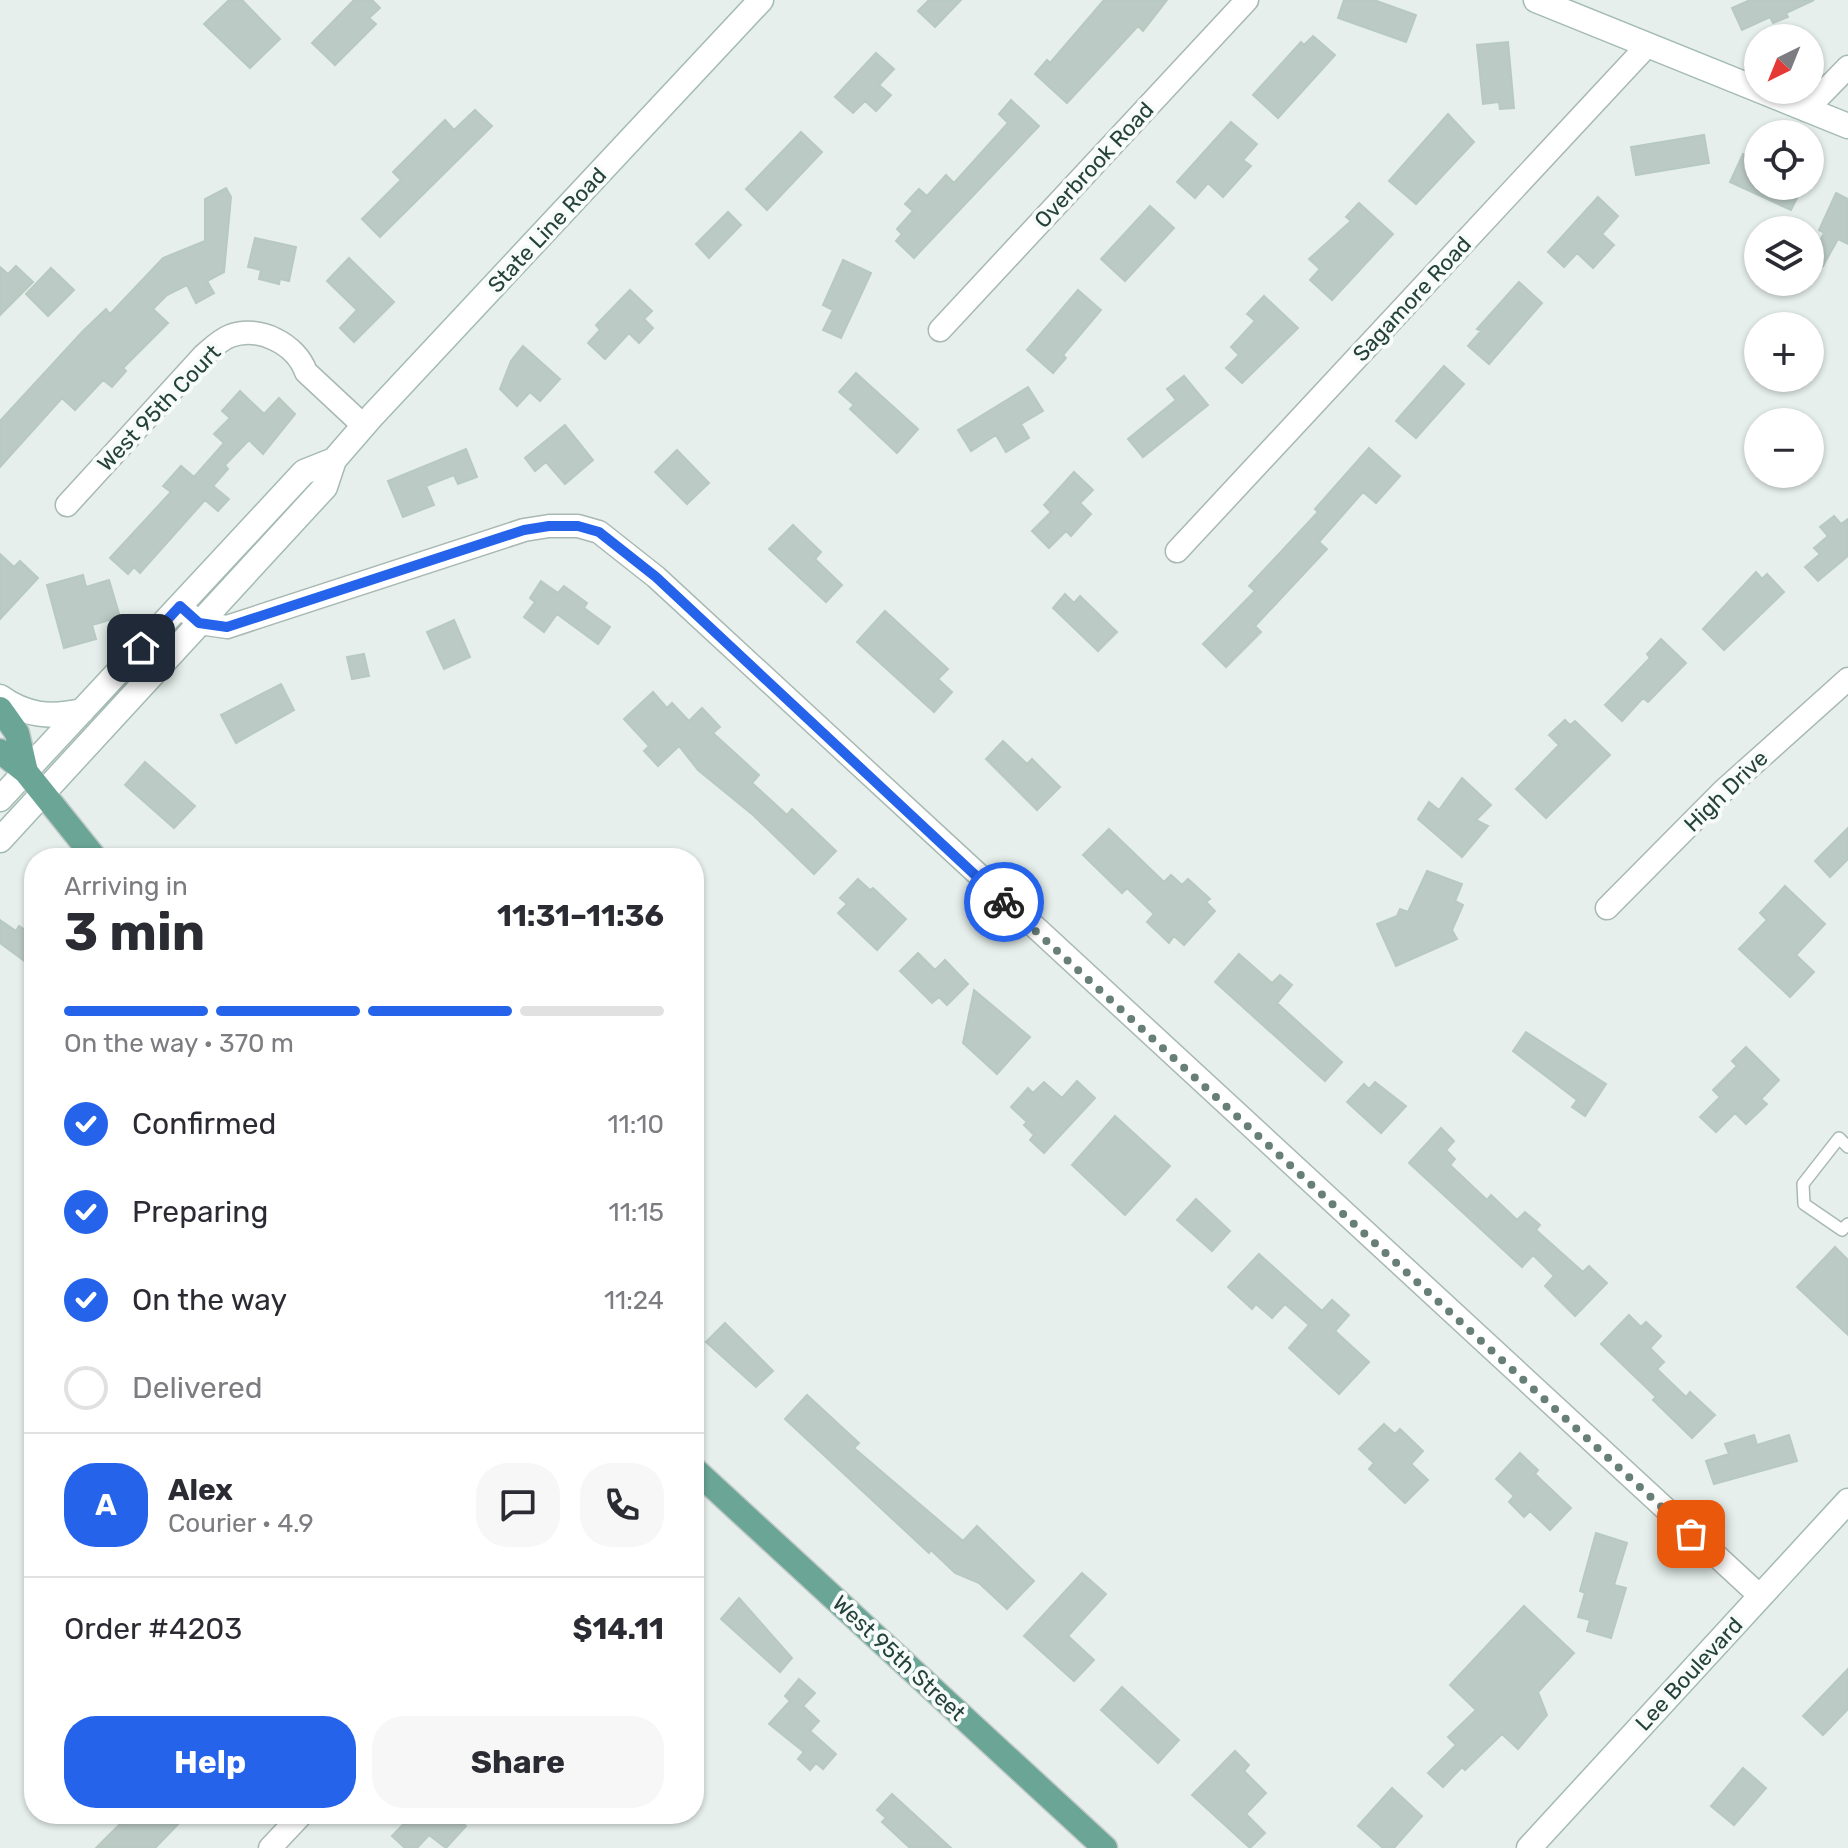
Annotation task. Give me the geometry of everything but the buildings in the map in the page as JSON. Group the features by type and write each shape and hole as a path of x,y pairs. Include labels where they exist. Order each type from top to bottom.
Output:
{"main road":[{"name":"State Line Road","path":"0,840 325,487 334,460 368,420 761,0"},
{"path":"1536,0 1848,126"},
{"name":"State Line Road","path":"0,799 304,472 334,460"},
{"path":"0,697 28,712 44,716 82,711"},
{"path":"0,709 17,733 26,772"},
{"path":"0,751 26,772 87,848"},
{"name":"West 95th Street","path":"704,1478 1105,1848"},
{"name":"Lee Boulevard","path":"1529,1848 1848,1501"}],"street":[{"name":"Overbrook Road","path":"940,330 1247,0"},
{"name":"Sagamore Road","path":"1177,551 1647,46"},
{"path":"1806,110 1848,67"},
{"name":"West 95th Court","path":"67,505 217,344 231,336 261,335 277,340 302,360 306,372 368,420"},
{"path":"180,606 199,623 227,627 524,530 578,526 599,532 656,577 1760,1596"},
{"name":"High Drive","path":"1607,908 1723,791 1848,679"},
{"path":"270,1848 293,1824"}],"lane":[{"path":"1848,1147 1839,1138 1803,1184 1804,1204 1842,1230 1848,1224"}],"way so far":[{"path":"1004,902 1691,1534"}],"route":[{"path":"141,648 180,606 199,623 227,627 379,580 524,530 578,526 599,532 656,577 1004,902"}]}
